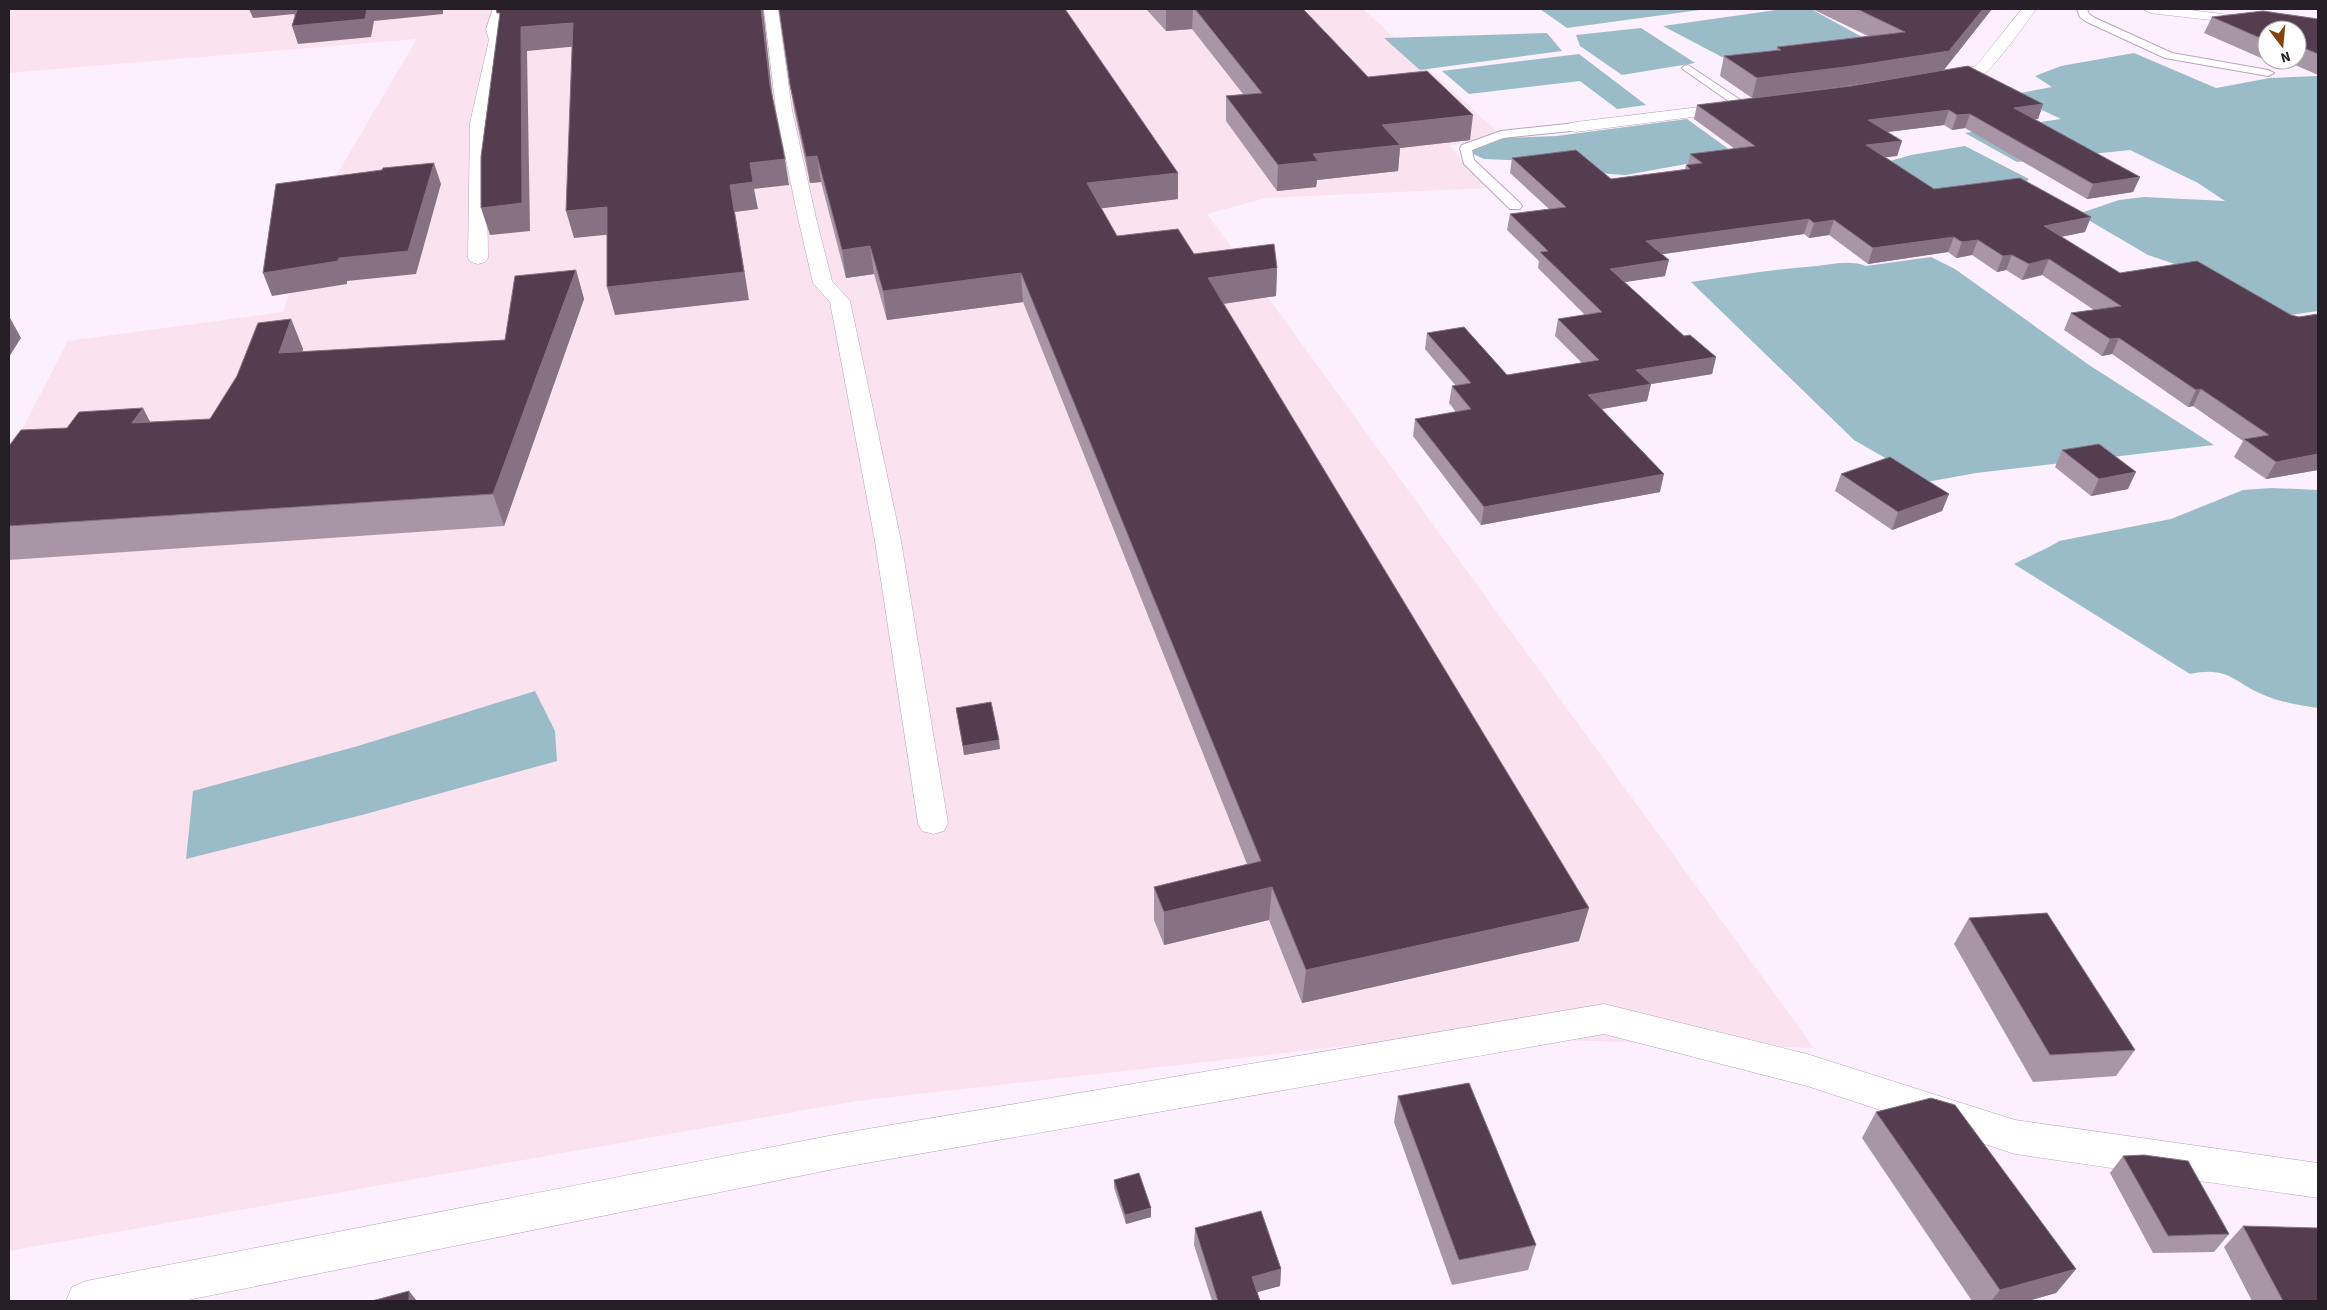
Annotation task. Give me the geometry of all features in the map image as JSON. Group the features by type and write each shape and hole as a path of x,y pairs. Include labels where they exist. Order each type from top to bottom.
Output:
{"main road":[{"path":"478,258 478,123 496,40 493,29 500,9"},
{"path":"771,9 784,110 806,218 823,283 840,301 886,532 933,824"},
{"path":"1924,81 1972,73 1982,69 2030,9"},
{"path":"2150,9 2318,30"},
{"path":"2208,9 2318,22"},
{"path":"1576,127 1763,104"},
{"path":"86,1301 844,1150 1604,1019 1808,1070 2015,1138 2318,1181"}],"lane":[{"path":"2082,9 2084,15 2090,20 2108,30 2168,56 2194,62 2268,73"},
{"path":"1688,68 1744,107"},
{"path":"1515,206 1468,161 1466,148 1502,135 1576,127"}],"shaded area":[{"path":"9,9 1363,9 1504,138 1449,145 1487,188 1266,198 1207,214 1814,1048 1436,1036 856,1101 9,1251 9,455 68,341 283,312 327,191 417,39 9,73"}],"water":[{"path":"1540,9 1707,9 1567,28"},
{"path":"1783,9 1811,9 1873,43 1737,65 1663,26"},
{"path":"1641,28 1695,63 1622,75 1580,46 1576,35"},
{"path":"1547,33 1562,51 1420,70 1384,38"},
{"path":"2134,53 2216,88 2270,78 2318,76 2318,311 2276,317 2216,278 2148,255 2078,214 2119,200 2144,197 2225,201 2198,183 2130,150 2017,162 1965,133 2061,119 2010,95 2052,87 2035,76 2061,66"},
{"path":"1579,54 1646,105 1617,109 1580,81 1469,94 1442,71"},
{"path":"1687,119 1741,158 1710,165 1686,164 1626,175 1609,174 1534,161 1484,159 1471,153 1475,144 1506,138 1557,136"},
{"path":"1965,146 2029,179 2021,188 1938,196 1873,166 1911,155"},
{"path":"1931,257 1955,269 2089,365 2214,445 1976,473 1927,482 1854,440 1691,282 1835,264 1855,263 1866,266"},
{"path":"2272,488 2318,490 2318,708 2269,697 2224,674 2204,672 2190,674 2014,564 2059,541 2171,519 2243,490"},
{"path":"535,691 555,731 557,761 362,815 186,859 193,791 358,746"}],"building":[{"path":"293,9 367,9 365,19 292,26 297,10 293,11"},
{"path":"496,9 761,9 770,85 785,159 750,163 753,182 730,185 744,272 607,287 607,207 566,211 573,23 521,27 522,203 481,208 481,157 500,13 497,13"},
{"path":"779,9 1065,9 1178,173 1087,183 1117,236 1178,229 1194,254 1274,244 1277,268 1208,278 1589,908 1306,970 1272,887 1164,912 1154,887 1261,861 1021,273 883,291 870,246 842,250 817,156 806,157 790,85"},
{"path":"1195,9 1303,9 1368,77 1427,71 1473,115 1382,125 1400,145 1313,154 1318,161 1278,165 1226,96 1262,93"},
{"path":"1857,9 1983,9 1949,51 1757,78 1724,56 1781,50 1777,47 1905,32"},
{"path":"2263,11 2318,19 2318,54 2307,49 2307,20 2257,20 2257,37 2212,17"},
{"path":"1968,66 2043,104 2014,108 2140,177 2093,184 1970,114 1957,115 1949,110 1868,120 1902,141 1866,145 1934,189 2020,178 2091,217 2044,226 2120,273 2197,261 2291,315 2299,317 2318,314 2318,454 2276,462 2244,439 2269,435 2201,389 2196,390 2119,338 2110,339 2071,313 2121,306 2049,259 2029,264 2012,255 2003,256 1978,240 1962,242 1954,237 1873,248 1834,220 1814,223 1809,219 1646,241 1669,260 1610,269 1684,336 1690,335 1716,357 1636,370 1651,384 1588,395 1664,474 1484,507 1415,419 1471,409 1452,386 1471,383 1427,333 1464,327 1507,375 1599,360 1558,319 1602,312 1540,252 1548,251 1510,214 1566,207 1512,158 1576,150 1611,179 1690,169 1686,165 1702,163 1690,154 1755,146 1697,105 1851,86"},
{"path":"434,163 408,251 339,258 338,261 263,273 276,184 382,170 383,168"},
{"path":"576,270 493,494 9,526 9,446 21,430 67,428 79,412 143,408 132,423 210,419 237,376 258,323 291,319 279,353 505,340 515,276"},
{"path":"2099,444 2136,472 2099,479 2062,450"},
{"path":"1890,457 1949,494 1898,512 1841,474"},
{"path":"991,702 999,740 963,746 956,708"},
{"path":"2047,913 2135,1050 2050,1055 1969,918"},
{"path":"1469,1083 1536,1245 1459,1260 1398,1096"},
{"path":"1931,1098 1955,1105 2076,1269 2000,1290 1876,1112"},
{"path":"2144,1155 2188,1161 2229,1234 2168,1236 2123,1156"},
{"path":"1139,1173 1151,1208 1125,1215 1114,1180"},
{"path":"1261,1211 1281,1269 1252,1277 1260,1301 1218,1301 1195,1228"},
{"path":"2243,1226 2318,1228 2318,1301 2283,1301"},
{"path":"409,1291 409,1301 372,1301"}]}
